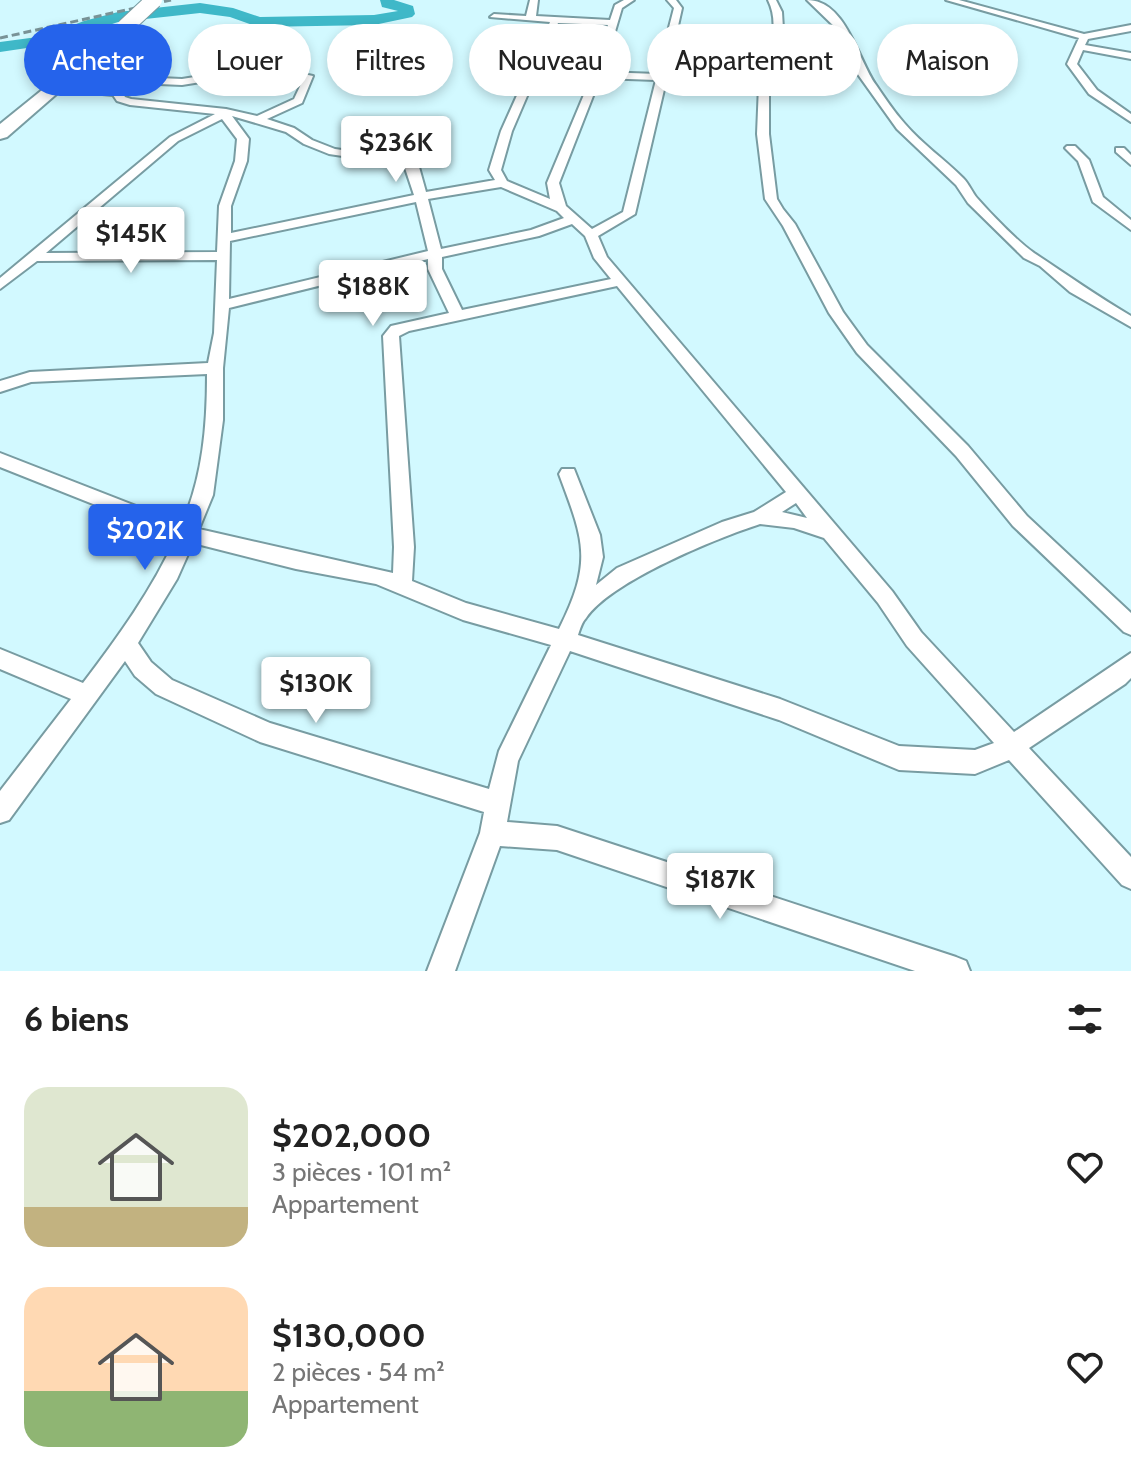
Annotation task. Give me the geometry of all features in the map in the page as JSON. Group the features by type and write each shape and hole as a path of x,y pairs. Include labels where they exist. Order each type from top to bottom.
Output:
{"highway":[{"path":"128,24 154,0"},
{"path":"0,133 43,96"}],"street":[{"path":"528,19 533,15 534,0"},
{"path":"494,17 613,23 620,4 630,0"},
{"path":"671,0 678,8 674,24"},
{"path":"772,0 778,12 779,24"},
{"path":"811,0 821,6 845,32 862,73 901,127 961,183 972,200 1029,255 1045,263 1075,289 1131,322"},
{"path":"950,0 1131,56"},
{"path":"554,24 555,20"},
{"path":"1131,28 1082,42 1072,64 1093,92 1131,119"},
{"path":"172,82 264,69 309,78 298,101 259,119"},
{"path":"119,96 130,102 226,112 259,119 290,130 308,142 333,152 408,162 413,167 422,198 429,240 435,252 435,269 458,317"},
{"path":"503,183 495,170 498,154 521,96"},
{"path":"565,214 554,196 553,183 589,96"},
{"path":"591,235 629,214 657,96"},
{"path":"764,96 763,134 771,199 789,224 836,313 862,349 962,451 1020,521 1131,626"},
{"path":"0,811 126,643 170,573 204,495 215,420 215,368 223,305 225,206 241,161 243,139 228,120 226,112"},
{"path":"0,285 174,139 226,112"},
{"path":"1071,148 1083,160 1097,199 1131,226"},
{"path":"1120,150 1131,162"},
{"path":"225,238 483,184 503,183 565,214 591,235 601,258 885,597 914,639 1131,876"},
{"path":"223,305 435,252 534,233 565,214"},
{"path":"36,257 225,256"},
{"path":"402,584 404,547 391,336 396,329 621,281"},
{"path":"0,387 30,377 215,368"},
{"path":"0,460 188,534 402,584 463,611 565,640 780,710 899,758 975,762 1012,747 1117,677 1131,663"},
{"path":"441,971 492,833 507,759 579,610 593,557 591,535 568,474"},
{"path":"579,610 624,574 729,527 760,517 798,493"},
{"path":"760,517 794,521 830,532"},
{"path":"126,643 143,669 164,687 268,734 455,789 498,805"},
{"path":"0,659 85,694"},
{"path":"492,833 557,838 956,971"}],"waterway":[{"path":"0,47 48,41 90,24 118,17 200,8 233,13 258,22 374,20 407,14 408,9 387,4 387,0"}],"railway":[{"path":"0,38 171,0"}]}
